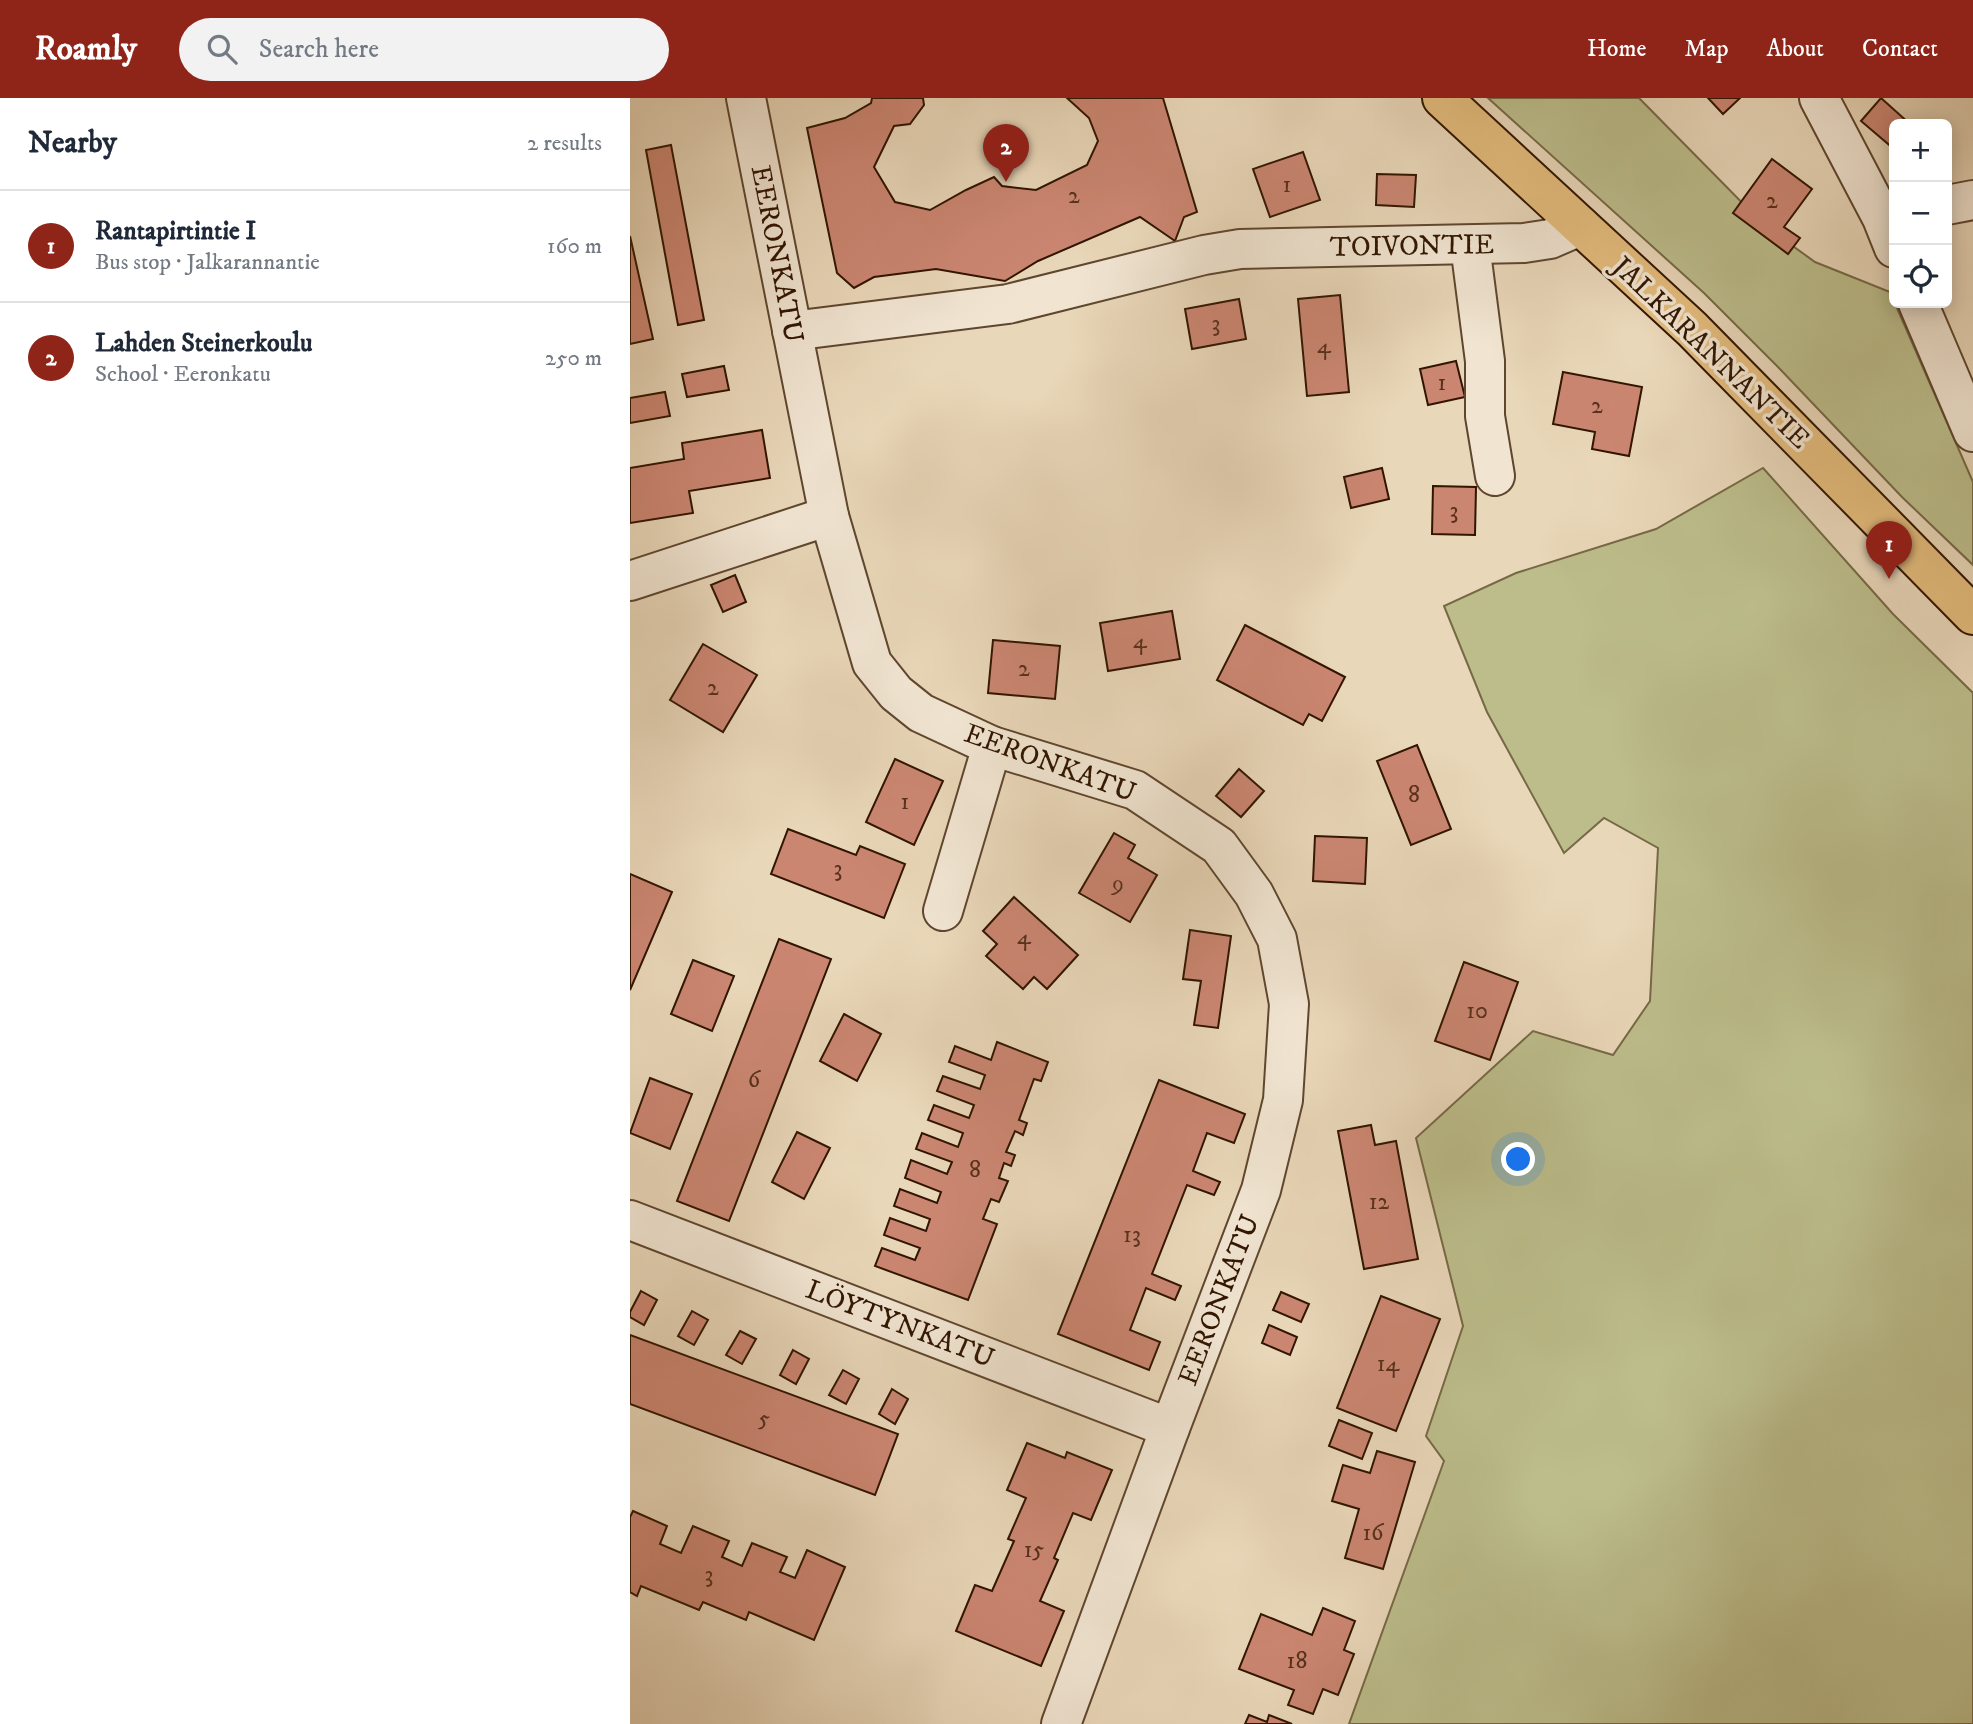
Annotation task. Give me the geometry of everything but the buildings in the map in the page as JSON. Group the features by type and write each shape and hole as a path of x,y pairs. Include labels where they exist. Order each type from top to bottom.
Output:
{"main road":[{"name":"JALKARANNANTIE","path":"1443,98 1692,329 1973,615"}],"street":[{"name":"EERONKATU","path":"746,98 829,516 872,663 896,693 921,713 992,746 1135,790 1219,846 1254,894 1277,939 1289,1004 1283,1100 1261,1190 1061,1724"},
{"path":"1819,98 1889,225"},
{"path":"1952,204 1973,200"},
{"name":"TOIVONTIE","path":"792,331 1008,304 1205,255 1240,249 1524,243 1550,239 1580,226"},
{"path":"1470,245 1485,361 1485,416 1494,476"},
{"path":"1920,308 1973,432"},
{"path":"630,581 829,516"},
{"path":"943,911 992,746"},
{"name":"LÖYTYNKATU","path":"630,1220 1170,1428"}],"green space":[{"path":"1488,98 1639,98 1765,226 1815,262 1889,292 1889,308 1897,308 1973,482 1973,565 1902,497 1704,293"},
{"path":"1763,468 1893,614 1973,693 1973,1724 1349,1724 1444,1461 1426,1436 1463,1326 1416,1138 1533,1031 1613,1055 1650,1001 1658,848 1604,818 1564,853 1487,712 1444,606 1516,573 1656,529"}],"place":[{"name":"Lahden Steinerkoulu","path":"1006,182"},
{"name":"Rantapirtintie I","path":"1889,579"}]}
